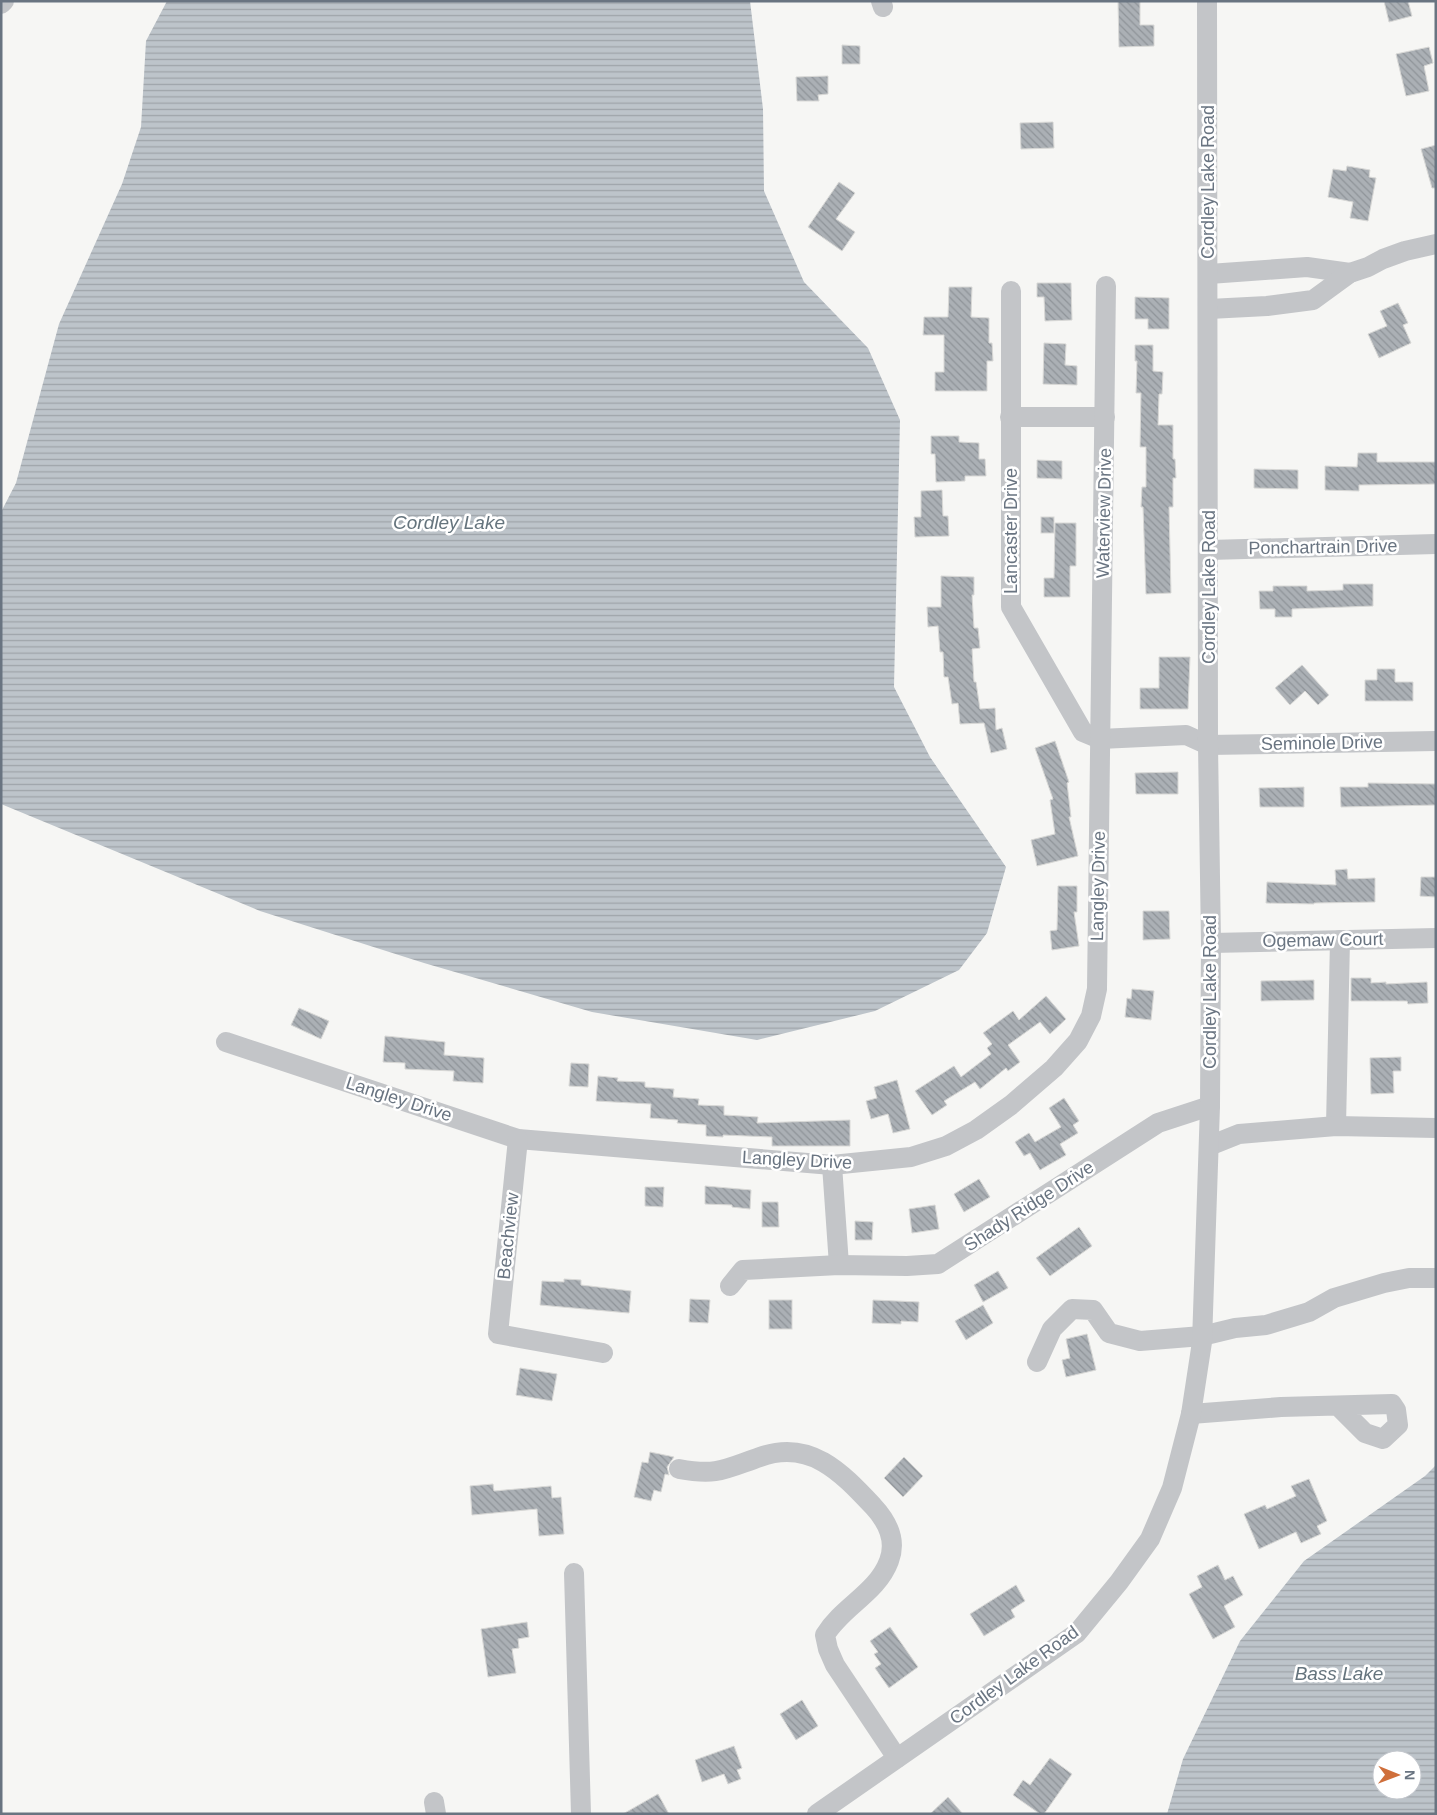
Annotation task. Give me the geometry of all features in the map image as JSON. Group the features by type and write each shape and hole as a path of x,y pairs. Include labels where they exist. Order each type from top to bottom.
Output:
{"street":[{"name":"Cordley Lake Road","path":"817,1814 1077,1633 1119,1582 1150,1538 1172,1488 1191,1414 1202,1336 1210,1106 1207,1"},
{"path":"1209,309 1266,306 1313,300 1350,273 1405,251 1436,244"},
{"path":"1208,274 1307,267 1350,273"},
{"name":"Waterview Drive","path":"1100,739 1106,286"},
{"name":"Lancaster Drive","path":"1011,292 1011,607 1083,732 1100,739"},
{"path":"1010,417 1105,417"},
{"name":"Ponchartrain Drive","path":"1209,550 1436,544"},
{"path":"1100,739 1186,735 1208,745"},
{"name":"Langley Drive","path":"226,1042 518,1139 832,1165 911,1158 946,1146 976,1130 1011,1105 1054,1068 1078,1041 1091,1016 1097,989 1100,739"},
{"name":"Seminole Drive","path":"1208,745 1436,741"},
{"name":"Ogemaw Court","path":"1211,943 1436,938"},
{"path":"1336,1126 1340,940"},
{"name":"Shady Ridge Drive","path":"730,1286 743,1270 839,1265 907,1266 938,1264 1158,1123 1210,1106"},
{"path":"1209,1146 1239,1134 1336,1126 1436,1128"},
{"name":"Beachview","path":"518,1139 498,1334 603,1353"},
{"path":"832,1165 839,1265"},
{"path":"1037,1362 1052,1329 1072,1309 1093,1310 1109,1334 1140,1341 1202,1336 1235,1328 1266,1325 1309,1312 1334,1298 1384,1283 1409,1278 1436,1278"},
{"path":"1191,1414 1265,1408 1338,1406"},
{"path":"679,1468 700,1473 717,1472 736,1467 774,1452 805,1453 827,1464 850,1481 886,1522 892,1548 889,1561 877,1583 833,1622 826,1635 828,1649 835,1665 898,1758"},
{"path":"574,1573 581,1814"}],"water":[{"name":"Cordley Lake","path":"167,1 750,1 763,109 764,191 804,282 868,348 900,420 894,687 930,757 1006,867 987,933 959,970 875,1011 757,1040 592,1012 424,963 260,911 1,804 1,512 16,483 59,324 122,184 141,127 146,41"},
{"name":"Bass Lake","path":"1436,1465 1436,1814 1167,1814 1183,1759 1240,1641 1304,1561 1425,1476"}],"building":[{"path":"1118,1 1140,1 1140,25 1154,25 1154,46 1119,47"},
{"path":"1384,1 1408,1 1412,16 1389,22"},
{"path":"842,45 860,46 860,64 842,64"},
{"path":"1429,47 1433,63 1424,66 1429,91 1406,96 1396,54"},
{"path":"828,76 828,94 818,95 819,101 797,101 796,77"},
{"path":"1053,122 1054,148 1021,149 1020,123"},
{"path":"1436,145 1436,188 1432,188 1421,149"},
{"path":"1347,166 1370,170 1369,177 1376,178 1368,221 1350,218 1353,202 1328,197 1333,169 1346,171"},
{"path":"839,182 855,193 836,219 855,232 842,251 808,227"},
{"path":"1037,283 1071,283 1072,320 1045,321 1044,297 1037,297"},
{"path":"949,287 972,287 971,317 989,318 989,343 992,343 993,361 987,361 987,391 935,391 935,372 944,372 944,335 923,335 924,317 948,317"},
{"path":"1135,297 1169,298 1169,329 1148,329 1148,319 1135,319"},
{"path":"1398,303 1408,323 1403,325 1411,343 1379,358 1368,334 1387,326 1380,311"},
{"path":"1044,343 1066,344 1065,365 1077,366 1077,385 1043,384"},
{"path":"1135,345 1153,345 1153,371 1163,372 1162,394 1159,394 1158,425 1173,425 1173,459 1175,459 1176,478 1173,478 1173,507 1169,507 1171,593 1146,594 1143,507 1141,507 1142,487 1146,487 1146,447 1140,447 1141,393 1136,393 1137,361 1135,361"},
{"path":"931,436 959,436 959,442 979,443 979,459 985,459 986,476 965,476 965,481 936,482 935,454 931,454"},
{"path":"1358,453 1377,453 1377,462 1436,462 1436,484 1359,485 1359,491 1325,490 1325,466 1357,467"},
{"path":"1037,460 1062,461 1062,479 1037,478"},
{"path":"1254,469 1298,470 1298,489 1254,488"},
{"path":"942,490 943,516 948,516 949,536 915,537 914,517 921,517 921,491"},
{"path":"1041,517 1054,517 1054,533 1041,533"},
{"path":"1055,523 1076,523 1076,566 1070,566 1070,597 1044,597 1044,578 1054,578"},
{"path":"941,576 974,577 974,595 972,595 974,628 978,628 980,648 972,649 974,682 976,682 980,709 995,708 996,730 1002,728 1007,749 991,753 984,723 960,724 958,703 952,704 948,677 944,677 943,652 940,652 938,626 928,627 927,607 941,607"},
{"path":"1343,584 1373,584 1373,606 1292,609 1292,617 1275,617 1275,609 1260,609 1259,591 1273,591 1273,586 1307,586 1307,591 1343,590"},
{"path":"1159,657 1190,657 1188,709 1140,709 1140,688 1159,688"},
{"path":"1302,665 1329,695 1318,705 1305,691 1290,705 1275,688"},
{"path":"1377,669 1395,669 1395,682 1413,682 1413,701 1365,701 1365,680 1377,680"},
{"path":"1055,741 1069,782 1067,783 1071,817 1069,817 1078,856 1037,866 1031,840 1055,834 1050,800 1053,799 1035,748"},
{"path":"1178,772 1178,794 1136,794 1135,773"},
{"path":"1368,783 1436,784 1436,805 1341,807 1340,787 1368,787"},
{"path":"1304,787 1304,807 1260,807 1259,788"},
{"path":"1347,869 1348,879 1375,878 1375,902 1266,903 1267,882 1336,885 1335,870"},
{"path":"1421,877 1436,877 1436,897 1420,896"},
{"path":"1058,886 1077,886 1077,912 1074,912 1079,946 1052,950 1050,931 1057,930"},
{"path":"1143,911 1169,911 1170,939 1143,940"},
{"path":"1351,978 1371,978 1371,983 1386,982 1386,984 1427,982 1428,1003 1408,1004 1407,1001 1351,1001"},
{"path":"1314,980 1314,1000 1261,1001 1261,981"},
{"path":"1132,989 1154,991 1151,1020 1125,1017 1127,998 1131,999"},
{"path":"1046,996 1066,1019 1050,1034 1040,1022 1008,1045 1020,1062 1008,1071 1006,1068 980,1089 975,1082 944,1101 947,1105 932,1115 915,1091 954,1066 961,1077 991,1054 987,1048 992,1044 983,1033 1013,1011 1019,1020"},
{"path":"299,1008 329,1021 321,1039 291,1025"},
{"path":"385,1036 445,1042 444,1055 484,1058 483,1083 453,1081 454,1071 405,1069 405,1063 383,1062"},
{"path":"1401,1057 1401,1071 1393,1071 1394,1093 1371,1094 1370,1058"},
{"path":"571,1063 589,1064 588,1087 569,1086"},
{"path":"598,1076 618,1078 617,1081 645,1082 645,1087 674,1089 673,1097 699,1099 698,1105 724,1106 724,1115 758,1117 757,1123 850,1120 850,1146 772,1146 772,1137 706,1136 706,1125 677,1123 678,1120 650,1118 651,1104 596,1101"},
{"path":"897,1080 910,1129 893,1133 888,1114 871,1119 866,1101 877,1098 874,1087"},
{"path":"1064,1098 1079,1121 1073,1125 1078,1133 1060,1144 1066,1155 1040,1170 1030,1153 1024,1156 1015,1142 1029,1133 1035,1142 1061,1127 1049,1108"},
{"path":"979,1179 990,1197 964,1212 954,1194"},
{"path":"705,1186 751,1190 750,1209 732,1207 732,1205 705,1204"},
{"path":"645,1187 664,1187 663,1207 645,1206"},
{"path":"762,1202 778,1202 779,1227 762,1227"},
{"path":"935,1205 939,1229 912,1233 909,1209"},
{"path":"855,1221 873,1222 872,1240 855,1240"},
{"path":"1079,1227 1092,1246 1050,1276 1036,1258"},
{"path":"998,1271 1008,1288 983,1302 974,1285"},
{"path":"564,1279 581,1280 581,1285 631,1291 629,1313 540,1305 542,1281 564,1282"},
{"path":"690,1299 710,1300 708,1323 689,1322"},
{"path":"769,1300 792,1300 792,1329 769,1329"},
{"path":"873,1300 919,1302 918,1322 901,1321 901,1324 872,1323"},
{"path":"983,1305 993,1323 966,1340 955,1321"},
{"path":"1087,1334 1096,1370 1066,1377 1062,1360 1070,1358 1066,1339"},
{"path":"520,1368 557,1374 552,1401 516,1395"},
{"path":"650,1452 674,1457 667,1467 669,1475 665,1474 661,1492 654,1490 651,1501 634,1497 642,1462 648,1463"},
{"path":"904,1457 923,1476 903,1497 884,1478"},
{"path":"1309,1479 1327,1521 1317,1526 1321,1534 1301,1543 1296,1532 1259,1549 1244,1514 1265,1505 1267,1509 1296,1496 1291,1486"},
{"path":"493,1484 494,1491 551,1486 552,1498 561,1497 564,1534 539,1536 537,1509 472,1515 470,1486"},
{"path":"1218,1565 1225,1580 1233,1576 1243,1595 1224,1606 1235,1627 1213,1639 1189,1594 1202,1587 1197,1576"},
{"path":"1016,1585 1025,1601 1011,1610 1015,1617 984,1636 970,1614"},
{"path":"527,1622 529,1637 518,1639 519,1648 512,1649 516,1673 488,1677 481,1629"},
{"path":"890,1627 918,1667 889,1688 875,1668 881,1664 874,1654 878,1652 870,1641"},
{"path":"802,1700 818,1726 796,1740 780,1714"},
{"path":"734,1746 742,1768 737,1770 741,1779 728,1784 724,1774 702,1782 695,1760"},
{"path":"1050,1758 1072,1774 1044,1814 1040,1814 1013,1795 1023,1780 1030,1785"},
{"path":"658,1794 669,1814 623,1814"},
{"path":"948,1797 963,1814 930,1814"}]}
